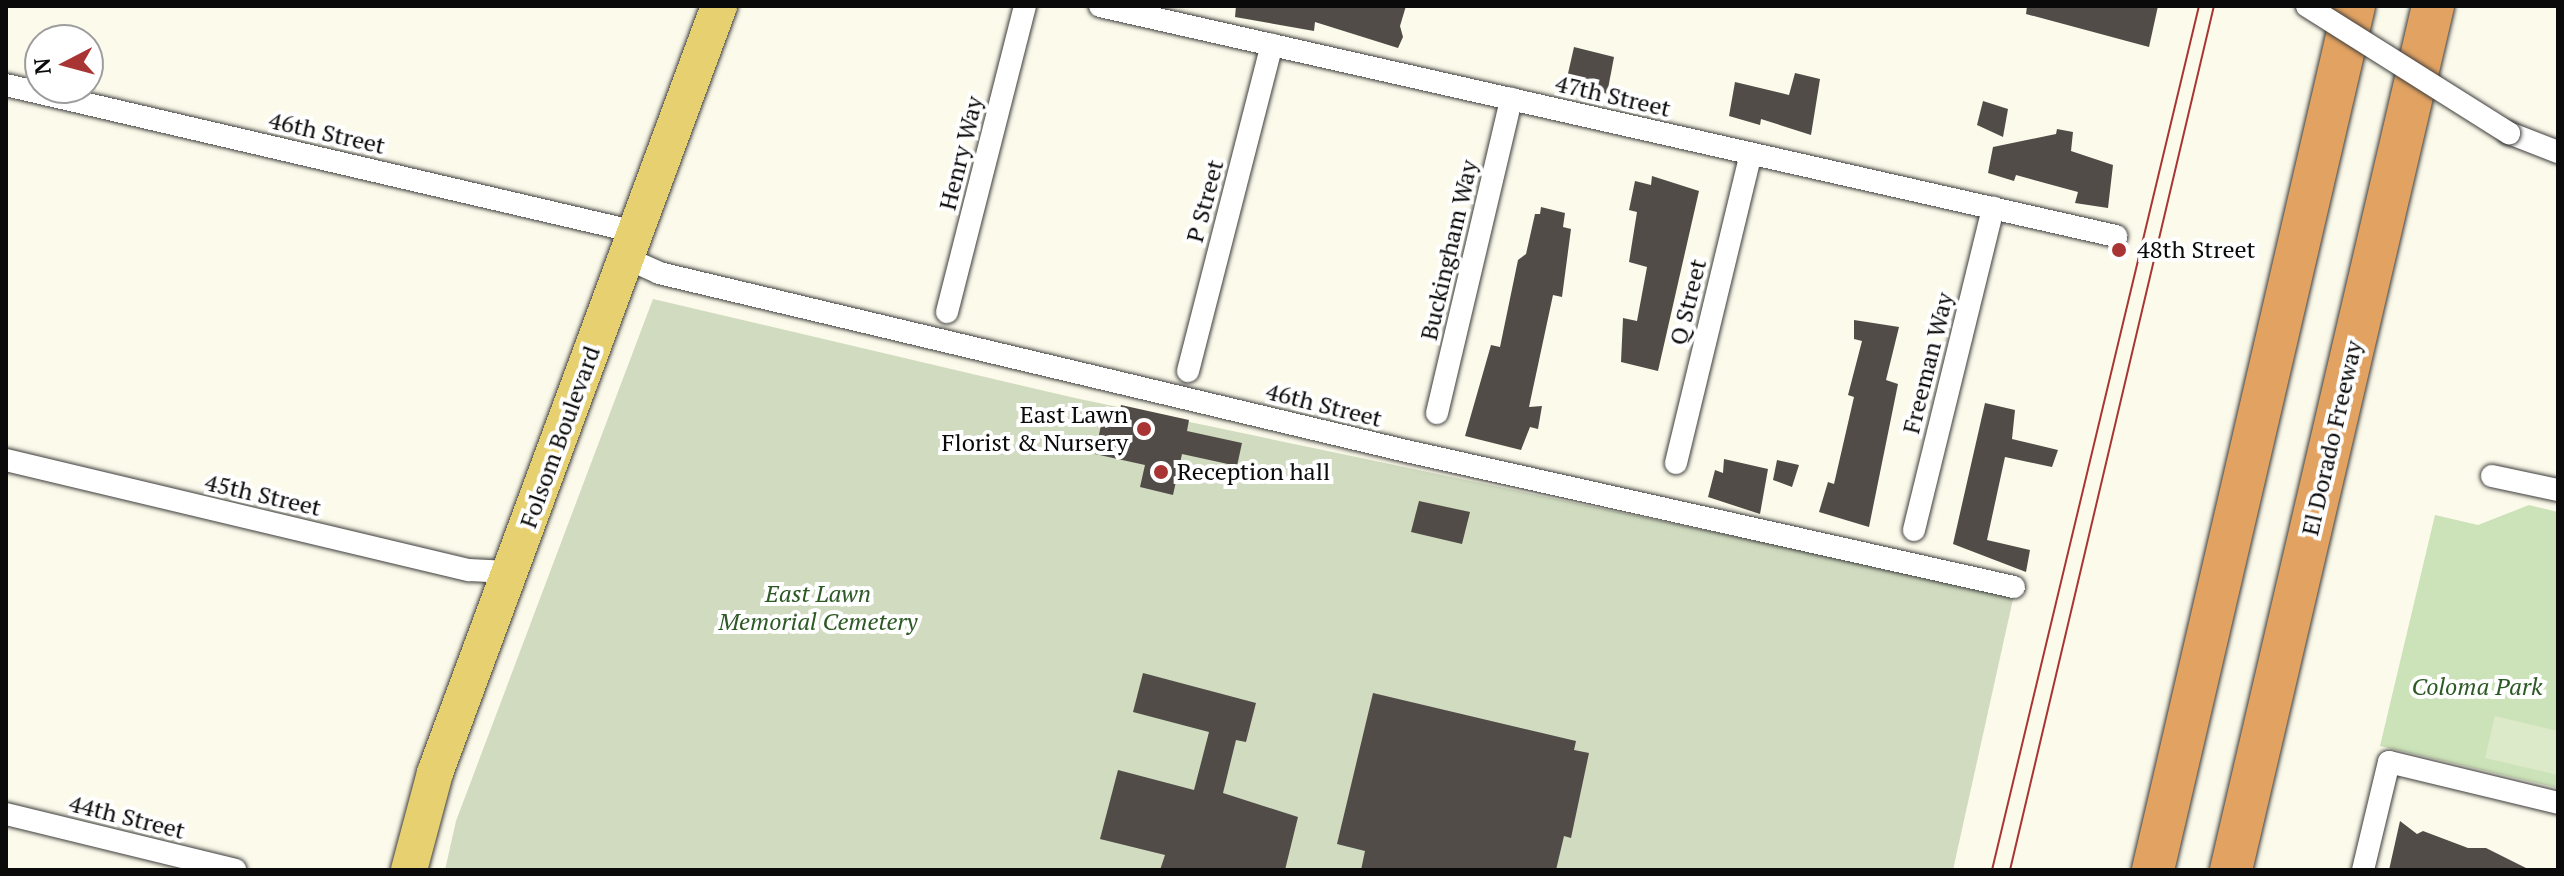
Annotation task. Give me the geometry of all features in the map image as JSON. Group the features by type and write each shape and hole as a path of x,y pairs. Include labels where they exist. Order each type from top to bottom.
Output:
{"highway":[{"path":"2153,870 2354,6"},
{"name":"El Dorado Freeway","path":"2231,870 2433,6"}],"main road":[{"name":"Folsom Boulevard","path":"409,870 435,773 719,6"}],"street":[{"name":"Henry Way","path":"947,312 1025,6"},
{"name":"47th Street","path":"1100,6 2116,236"},
{"path":"2307,6 2509,133 2558,152"},
{"name":"P Street","path":"1188,371 1272,45"},
{"name":"46th Street","path":"6,85 631,245 659,273 1402,450 2014,587"},
{"name":"Buckingham Way","path":"1437,413 1511,99"},
{"name":"Q Street","path":"1676,463 1751,154"},
{"name":"Freeman Way","path":"1914,530 1993,208"},
{"name":"45th Street","path":"6,460 469,570 509,572"},
{"path":"2492,476 2558,490"},
{"path":"2363,870 2389,762 2558,803"},
{"name":"44th Street","path":"6,814 235,870"}],"green space":[{"name":"East Lawn Memorial Cemetery","path":"653,299 1075,398 1728,535 2017,581 1953,870 445,870 456,821"},
{"name":"Coloma Park","path":"2529,505 2558,512 2558,788 2380,746 2435,515 2478,525"},
{"path":"2495,716 2558,731 2558,775 2485,758"}],"building":[{"path":"1236,6 1406,6 1400,26 1403,37 1398,48 1315,22 1314,31 1235,17"},
{"path":"2027,6 2158,6 2149,47 2026,14"},
{"path":"1574,47 1614,57 1607,94 1567,78"},
{"path":"1795,73 1820,79 1811,135 1761,119 1760,125 1729,116 1735,82 1789,95"},
{"path":"1983,101 2008,109 2003,137 1977,125"},
{"path":"2057,129 2073,132 2071,151 2113,165 2108,208 2075,203 2078,192 2016,175 2014,181 1988,173 1993,147 2056,134"},
{"path":"1652,176 1699,191 1658,371 1621,362 1623,318 1637,321 1647,267 1629,262 1637,212 1629,210 1635,181 1651,185"},
{"path":"1541,207 1565,213 1563,227 1571,229 1562,297 1553,295 1529,407 1542,406 1538,429 1530,427 1521,450 1465,436 1491,345 1500,347 1518,260 1526,254 1535,214 1540,214"},
{"path":"1854,320 1899,327 1886,380 1898,384 1869,527 1819,512 1828,482 1834,484 1854,397 1848,395 1862,341 1854,339"},
{"path":"1985,403 2015,410 2012,439 2058,450 2052,467 2005,457 1987,540 2030,550 2026,572 1953,544"},
{"path":"1121,405 1189,420 1187,431 1242,443 1237,466 1182,454 1173,495 1140,487 1145,465 1095,454 1102,420 1117,424"},
{"path":"1724,459 1768,469 1760,514 1708,497 1715,470 1723,473"},
{"path":"1777,460 1799,465 1792,487 1773,480"},
{"path":"1419,501 1470,512 1462,544 1411,532"},
{"path":"1143,673 1256,703 1246,742 1236,740 1223,793 1298,817 1285,870 1160,870 1165,855 1100,839 1118,770 1194,790 1209,732 1133,712"},
{"path":"1373,693 1576,741 1574,750 1589,753 1571,838 1564,836 1556,870 1361,870 1365,851 1337,844"},
{"path":"2400,821 2417,834 2423,831 2468,848 2486,848 2530,870 2389,870"}],"tram line":[{"path":"1992,870 2199,6"},
{"path":"2010,870 2214,6"}],"place":[{"name":"48th Street","path":"2119,250"},
{"name":"East Lawn Florist & Nursery","path":"1144,429"},
{"name":"Reception hall","path":"1161,472"}]}
